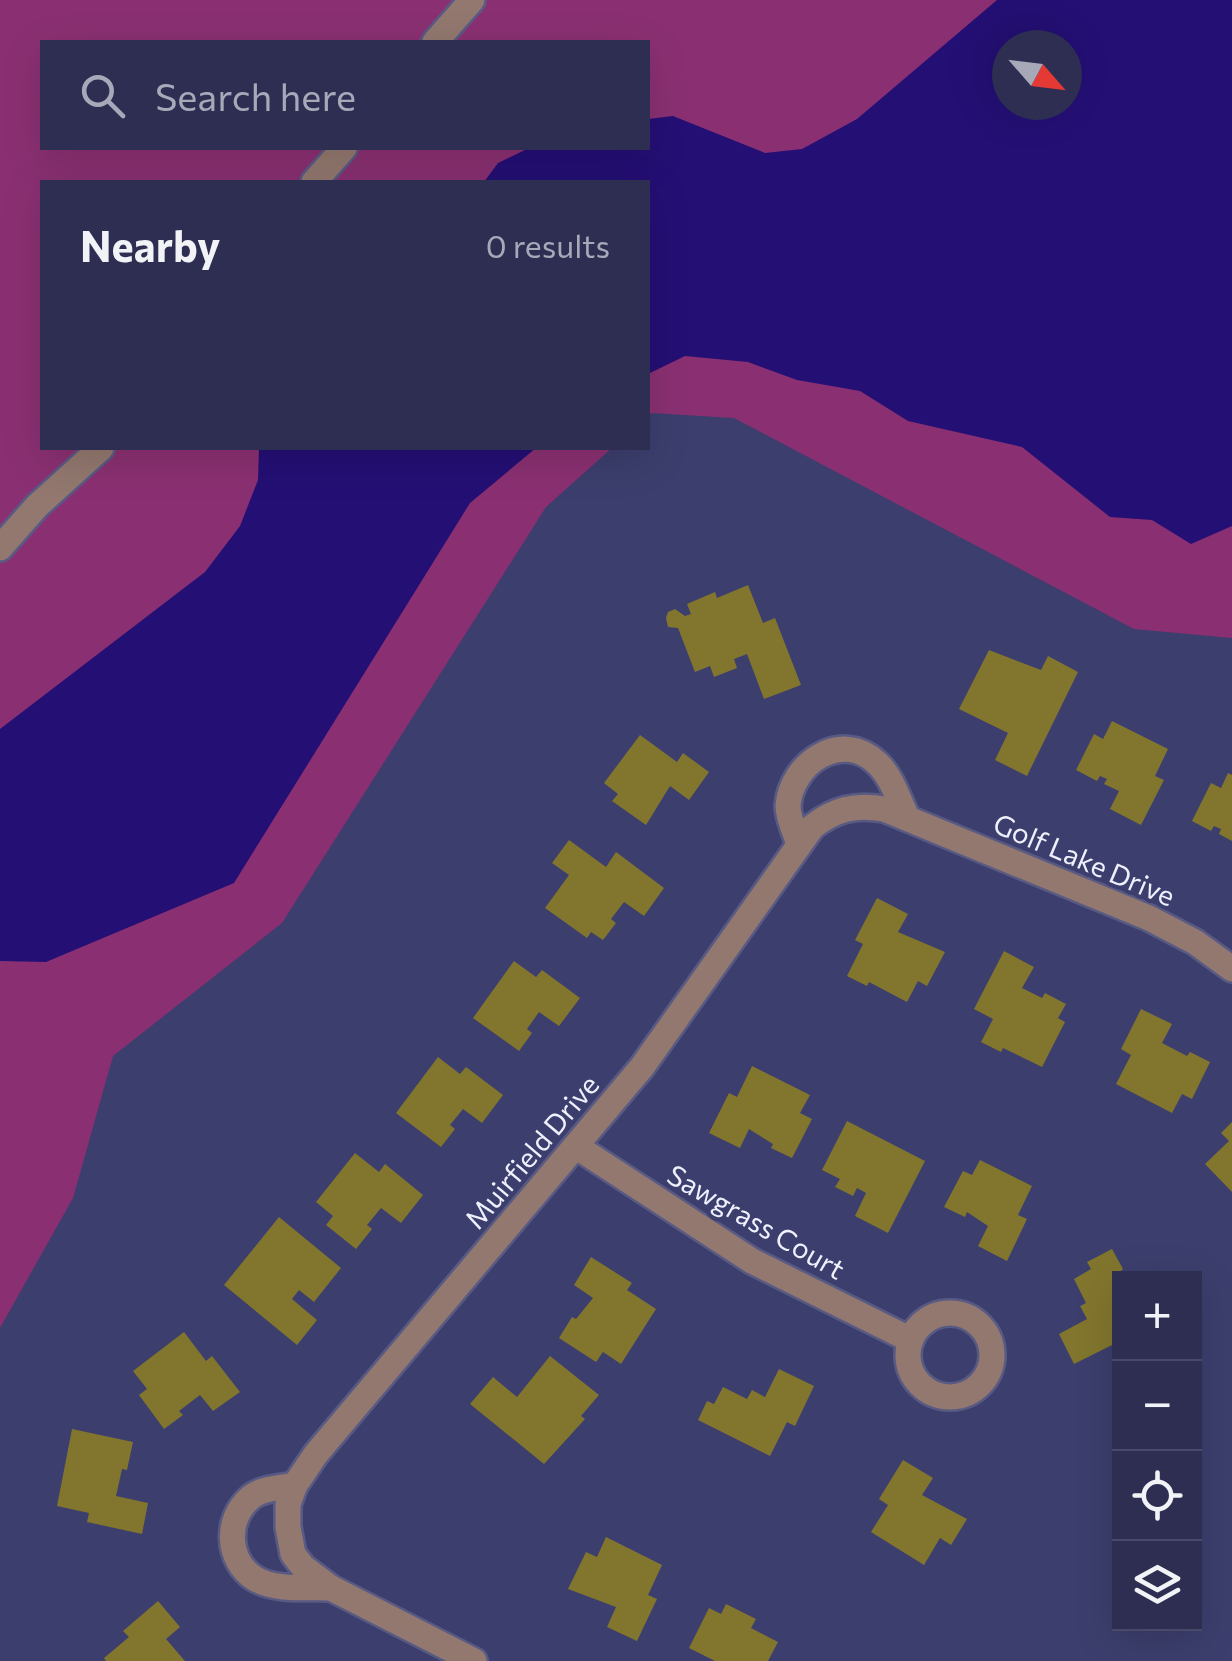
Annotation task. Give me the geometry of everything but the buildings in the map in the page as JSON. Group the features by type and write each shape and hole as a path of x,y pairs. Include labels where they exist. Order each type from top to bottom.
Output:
{"street":[{"path":"438,40 472,0"},
{"path":"316,180 342,150"},
{"path":"0,548 36,506 99,450"},
{"path":"798,844 788,809 796,776 813,759 838,750 854,750 876,761 907,817"},
{"name":"Muirfield Drive","path":"295,1486 316,1454 642,1067 798,844 828,814 843,808 871,806 907,817"},
{"name":"Golf Lake Drive","path":"907,817 1149,918 1195,942 1232,969"},
{"name":"Sawgrass Court","path":"577,1147 752,1261 911,1340"},
{"path":"330,1588 269,1585 239,1566 231,1546 235,1522 249,1498 263,1491 295,1486 288,1516 294,1554 303,1567 330,1588 474,1661"}],"shaded area":[{"path":"0,0 1232,0 1232,638 1134,629 734,418 650,414 650,180 40,180 40,450 610,450 546,507 282,923 113,1056 73,1198 0,1328"},
{"path":"997,0 1232,0 1232,526 1191,544 1152,520 1110,517 1022,447 908,421 860,391 797,380 748,362 685,356 650,373 650,180 485,180 498,163 525,150 650,150 650,119 673,116 765,153 802,149 857,119"},
{"path":"259,450 534,450 470,503 234,883 46,962 0,961 0,729 205,572 240,526 258,480"}]}
